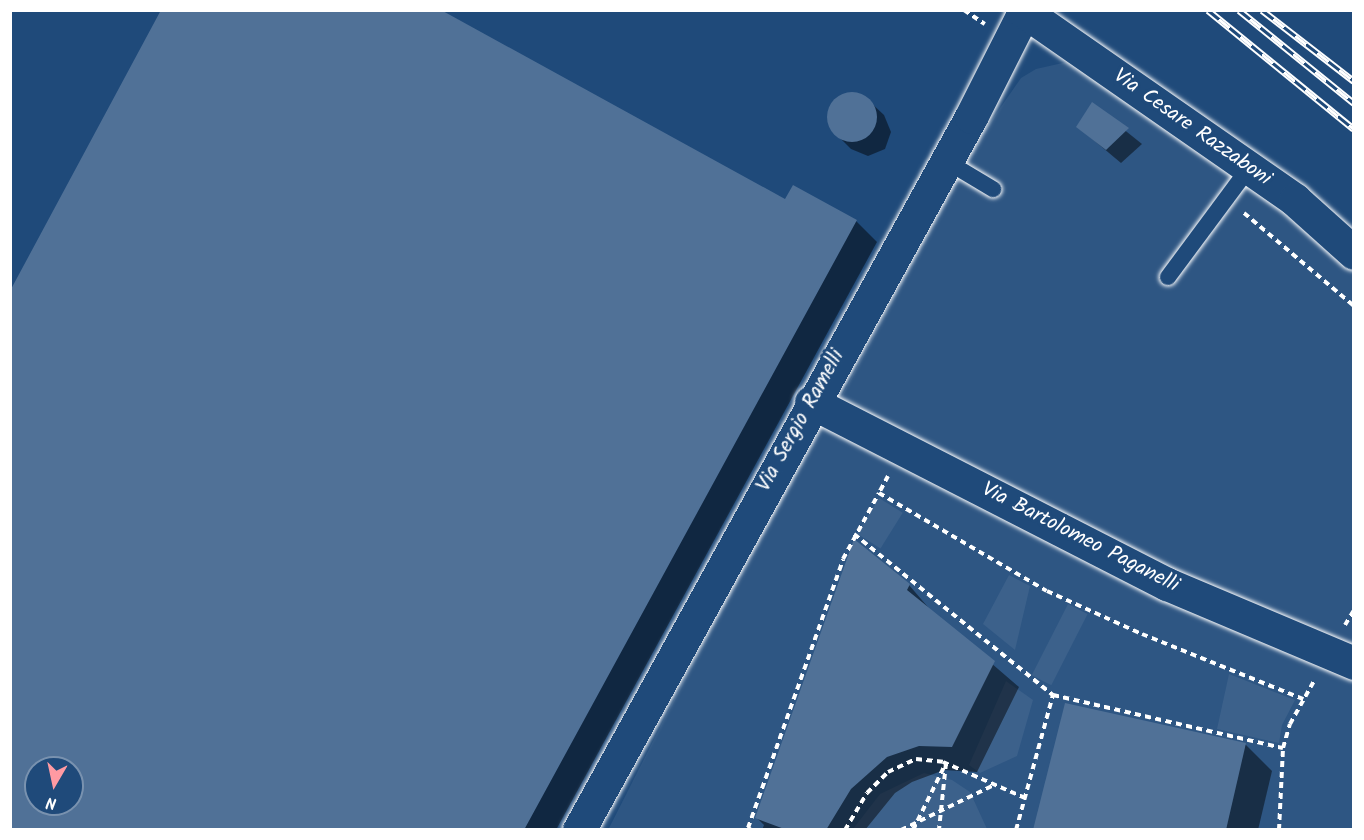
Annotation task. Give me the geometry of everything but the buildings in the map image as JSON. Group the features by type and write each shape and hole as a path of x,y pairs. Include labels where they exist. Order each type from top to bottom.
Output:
{"street":[{"name":"Via Sergio Ramelli","path":"579,830 811,402 946,161 1023,11"},
{"name":"Via Cesare Razzaboni","path":"1023,11 1295,200 1353,253"},
{"name":"Via Bartolomeo Paganelli","path":"811,402 1167,584 1342,658"}],"lane":[{"path":"946,161 993,189"},
{"path":"1168,277 1249,168"}],"path":[{"path":"748,829 855,534 902,448"},
{"path":"879,493 1047,591 1142,634 1303,699"},
{"path":"855,534 1053,696 1283,748"},
{"path":"1279,830 1283,748 1290,724 1303,699 1342,658"},
{"path":"1016,830 1053,696"},
{"path":"845,830 867,793 888,772 916,759 946,764 1024,798"},
{"path":"939,830 946,764"},
{"path":"913,830 946,764"},
{"path":"901,830 992,786"}],"shaded area":[{"path":"1067,62 1091,69 1260,193 1353,272 1353,829 608,830 803,446 842,396 969,153 1021,78 1036,69"},
{"path":"879,498 903,513 880,548 857,534"},
{"path":"1009,575 1030,586 1015,650 983,624"},
{"path":"1068,604 1088,614 1051,685 1032,675"},
{"path":"1229,674 1295,700 1282,725 1279,743 1217,729"},
{"path":"1006,681 1033,700 1017,756 980,773 969,765"},
{"path":"924,773 952,780 970,792 987,829 853,829 880,794"}],"railway":[{"path":"1208,10 1354,129"},
{"path":"1239,10 1354,103"},
{"path":"1262,10 1354,81"}]}
